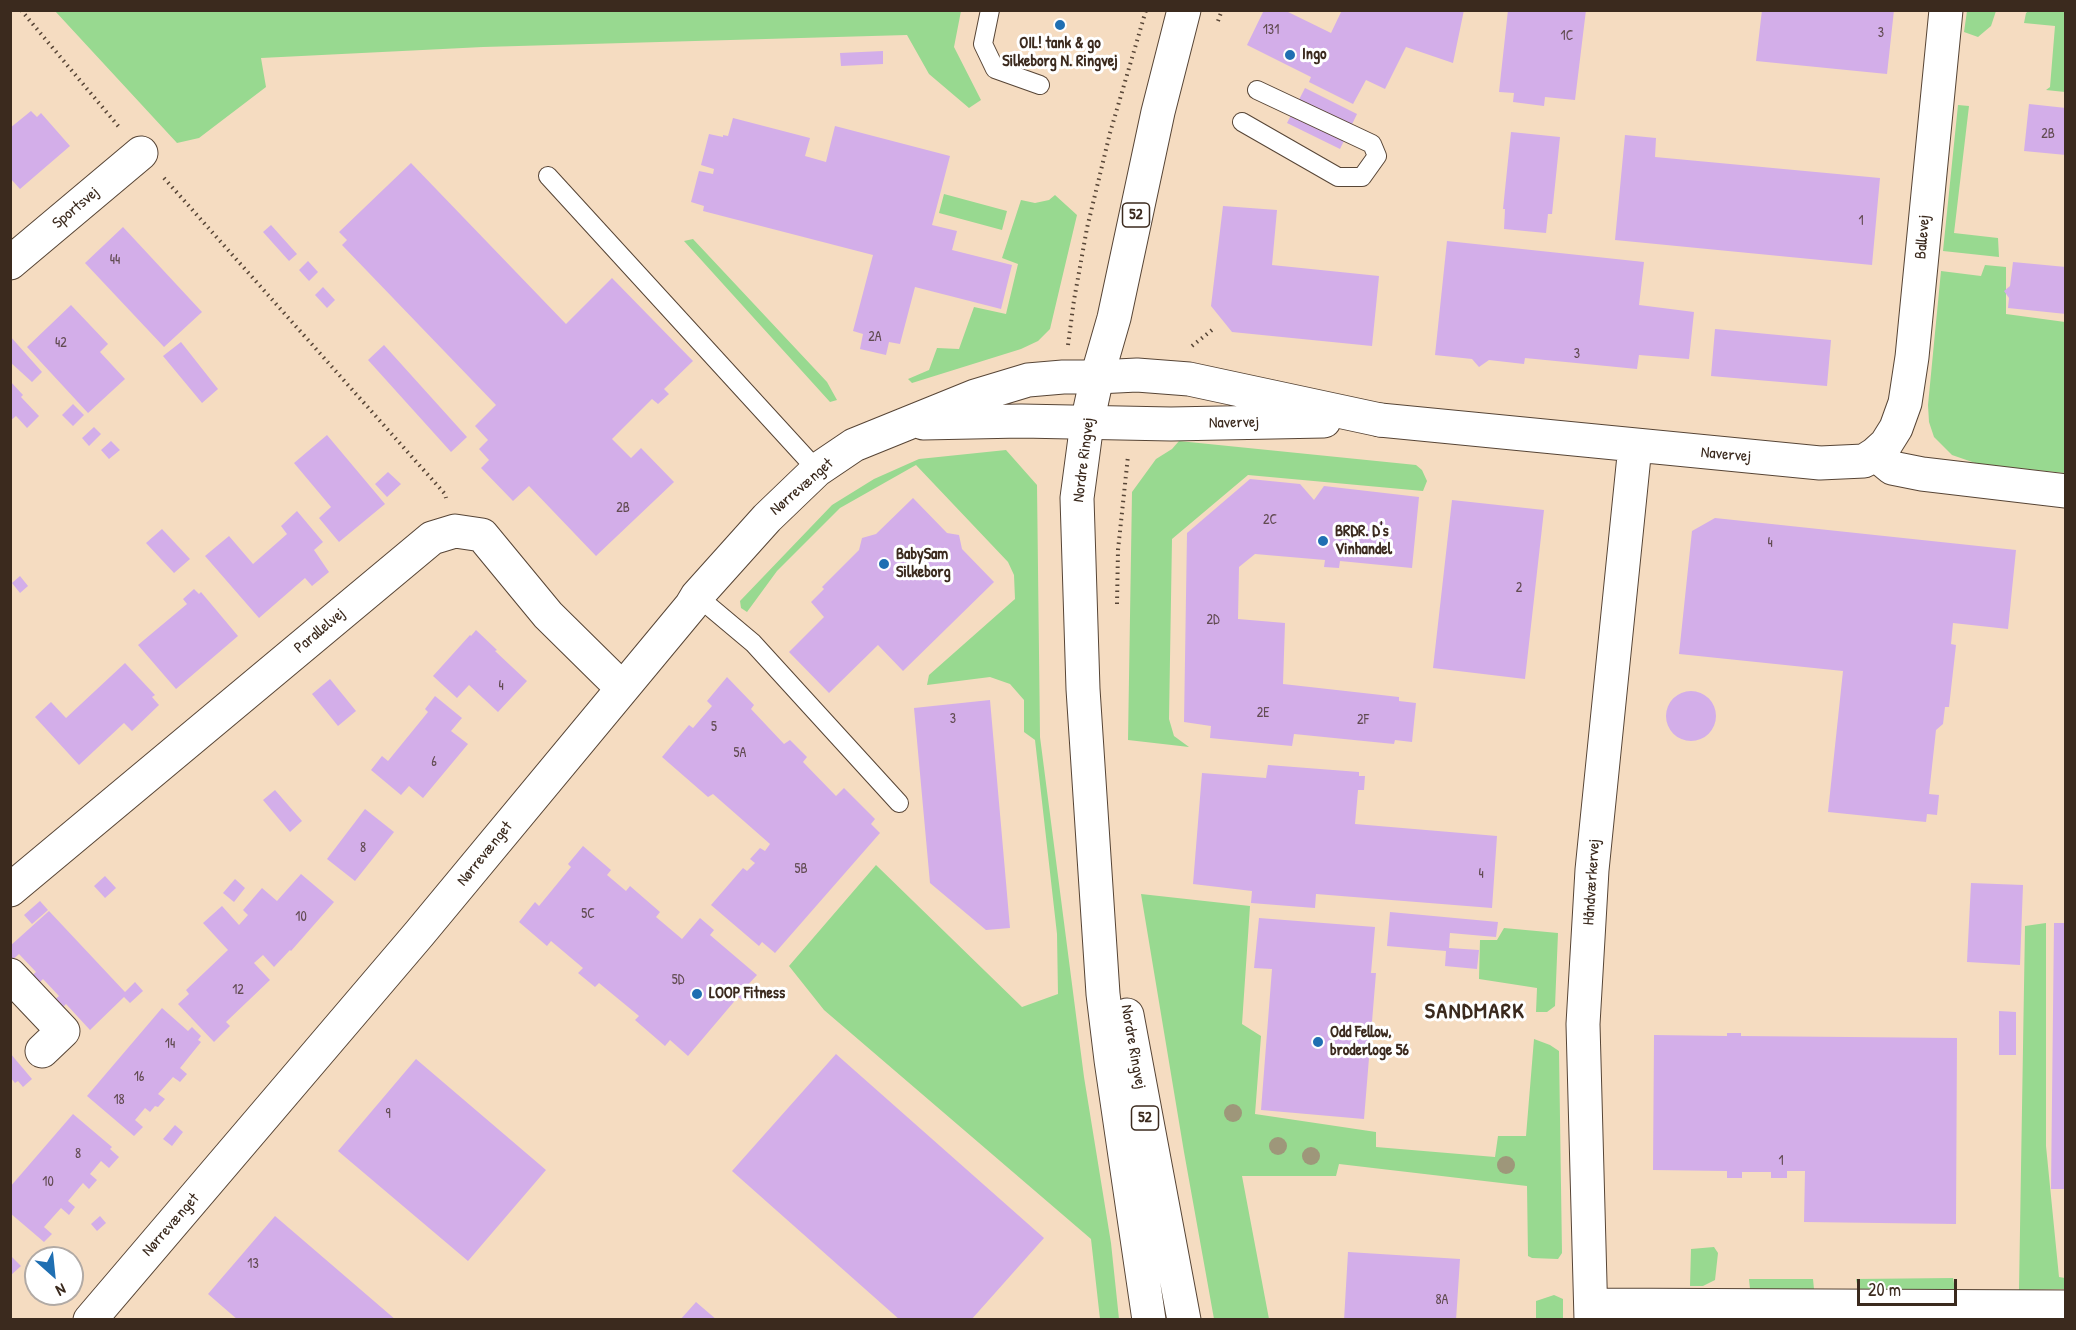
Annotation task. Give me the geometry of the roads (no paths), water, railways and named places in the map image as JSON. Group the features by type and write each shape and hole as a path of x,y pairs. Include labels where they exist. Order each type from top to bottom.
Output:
{"street":[{"name":"Nordre Ringvej","path":"1149,1320 1103,994 1083,689 1077,498 1087,423 1097,377 1114,318 1158,112 1184,10"},
{"name":"Ballevej","path":"1875,454 1886,444 1896,428 1905,403 1912,357 1946,10"},
{"name":"Sportsvej","path":"10,263 141,153"},
{"name":"Navervej","path":"1097,377 1137,375 1189,379 1380,420 1635,446 1820,463 1864,461 1875,454"},
{"name":"Nørrevænget","path":"90,1320 419,934 697,596 767,518 817,470 854,445 975,396 1028,380 1063,376 1097,377"},
{"name":"Navervej","path":"1087,423 1380,420"},
{"name":"Nørrevænget","path":"907,422 1087,423"},
{"name":"Håndværkervej","path":"1591,1312 1583,1024 1592,870 1635,446"},
{"path":"1875,454 1892,468 1922,474 2066,491"},
{"name":"Parallelvej","path":"10,890 432,538 455,531 482,535 548,615 622,688"},
{"name":"Nordre Ringvej","path":"1098,919 1123,991 1184,1320"},
{"path":"10,975 63,1031 42,1051"},
{"path":"1591,1312 2066,1307"}],"lane":[{"path":"990,10 983,45 995,69 1040,85"},
{"path":"1242,122 1338,177 1362,177 1377,156 1372,144 1257,90"},
{"path":"548,176 817,470"},
{"path":"697,596 753,643 898,803"}],"place":[{"name":"OIL! tank & go Silkeborg N. Ringvej","path":"1060,25"},
{"name":"Ingo","path":"1290,55"},
{"name":"BRDR. D's Vinhandel","path":"1323,541"},
{"name":"BabySam Silkeborg","path":"884,564"},
{"name":"LOOP Fitness","path":"697,994"},
{"name":"Odd Fellow, broderloge 56","path":"1318,1042"}],"district":[{"name":"SANDMARK","path":"1475,1012"}]}
